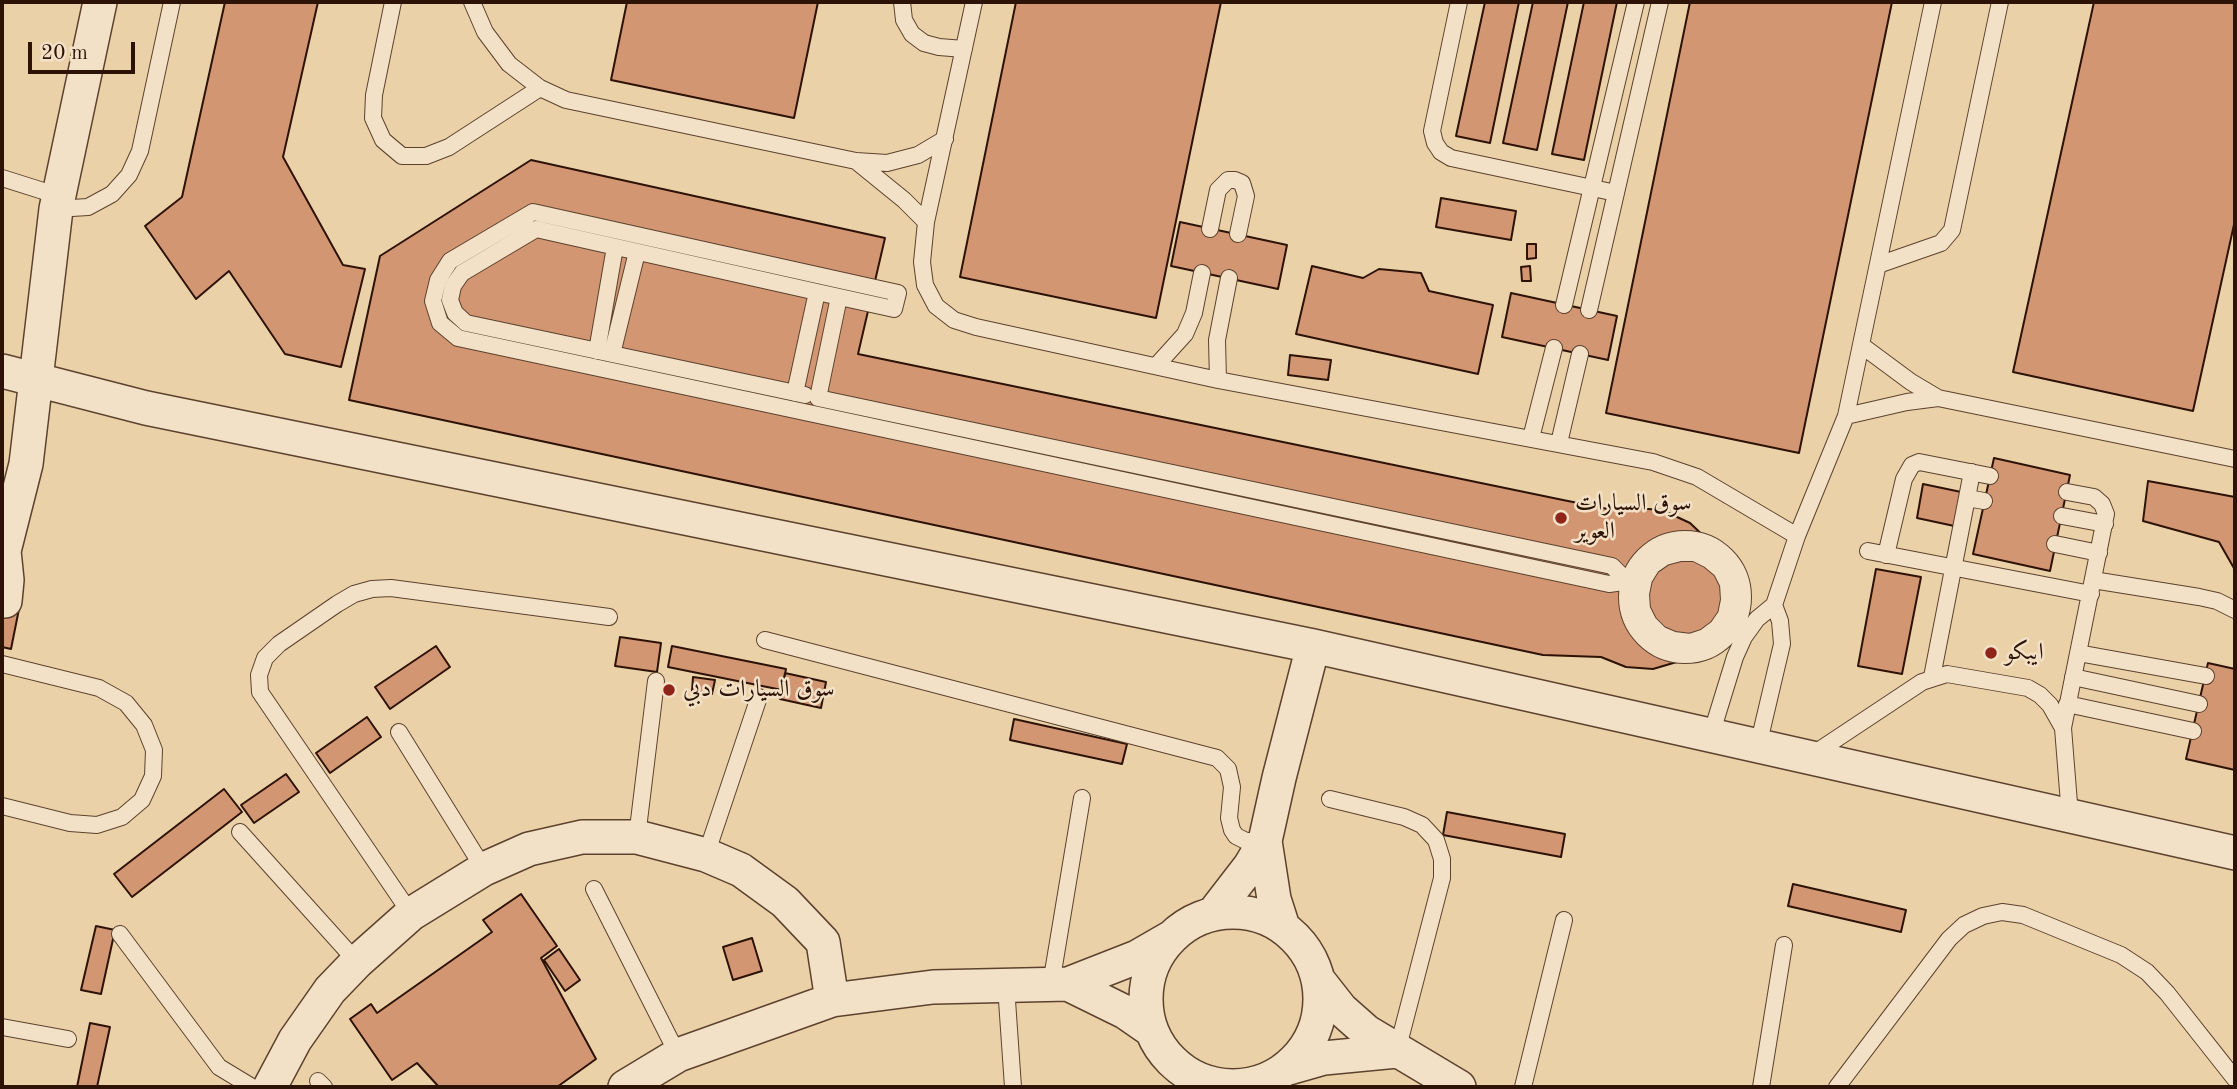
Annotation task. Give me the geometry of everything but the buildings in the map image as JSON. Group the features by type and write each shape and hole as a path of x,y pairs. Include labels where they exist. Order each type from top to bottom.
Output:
{"street":[{"path":"5,601 8,580 3,552 26,464 58,203 100,2"},
{"path":"2,371 146,408 1313,646 2235,853"},
{"path":"1213,914 1250,866 1265,841 1313,646"},
{"path":"270,1087 295,1040 330,990 411,914 484,869 529,849 582,837 637,836 706,855 741,870 785,902 823,942 832,1000"},
{"path":"1265,841 1274,899 1283,927"},
{"path":"625,1087 678,1055 832,1000 933,987 1060,984 1137,957 1190,923 1213,914 1237,911 1261,916 1283,927 1300,942 1312,960 1319,981 1320,1013 1309,1043 1272,1079"},
{"path":"1170,938 1152,965 1146,998 1151,1030 1176,1075 1188,1074 1207,1083 1227,1087 1248,1086 1324,1058 1397,1051"},
{"path":"1319,981 1341,1009 1367,1032 1441,1082"},
{"path":"1060,984 1125,1013 1151,1030"}],"lane":[{"path":"2,178 58,203 88,207 112,194 129,174 140,151 172,2"},
{"path":"393,2 374,95 373,118 383,140 402,156 426,156 449,147 540,88"},
{"path":"472,2 485,32 509,64 540,88 566,100 856,161 887,163 918,155 945,139"},
{"path":"902,2 904,20 912,34 924,43 964,49"},
{"path":"974,2 926,222 922,262 925,285 936,306 954,320 1218,380 1653,462 1697,477 1797,536"},
{"path":"1459,2 1432,131 1441,152 1451,158 1616,193"},
{"path":"1564,305 1636,2"},
{"path":"1589,310 1660,2"},
{"path":"1878,265 1941,243 1952,230 2000,2"},
{"path":"1711,735 1735,657 1744,637 1757,619 1774,606 1797,536 1846,416 1930,5"},
{"path":"856,161 904,200 926,222"},
{"path":"1210,229 1218,190 1228,180 1235,180 1242,183 1246,196 1238,234"},
{"path":"533,212 898,293 894,309 536,229 462,273 453,286 450,300 455,313 466,323 1612,566 1638,585 1609,584 458,338 440,323 433,301 438,280 450,261 533,212"},
{"path":"605,352 615,247"},
{"path":"605,352 637,252"},
{"path":"1156,366 1185,334 1194,313 1202,273"},
{"path":"1218,380 1217,340 1229,278"},
{"path":"795,393 817,292"},
{"path":"818,398 839,297"},
{"path":"1861,345 1911,382 1938,398"},
{"path":"1531,438 1553,348"},
{"path":"1559,443 1580,354"},
{"path":"1846,416 1938,398 2235,459"},
{"path":"1886,555 1904,479 1912,465 1919,462 1990,476"},
{"path":"1932,677 1972,472"},
{"path":"2067,492 2094,496 2102,504 2106,514 2063,728 2070,816"},
{"path":"1966,498 1984,501"},
{"path":"2062,516 2105,524"},
{"path":"1961,524 1979,528"},
{"path":"1609,584 1639,634 1654,647 1672,654 1692,655 1711,649 1728,637 1739,620 1743,601 1741,581 1732,563 1718,548 1700,540 1679,538 1660,543 1634,567 1638,585 1642,609 1649,623 1660,634 1674,640 1690,642 1705,637 1717,628 1726,615 1728,584 1721,570 1709,559 1695,553 1680,552 1665,557 1652,566 1638,585 1626,599 1629,616"},
{"path":"2056,544 2099,552"},
{"path":"1868,551 1954,568 2092,587 2199,597 2217,601 2235,610"},
{"path":"1612,566 1644,555"},
{"path":"411,914 260,692 259,675 265,658 279,644 337,604 354,594 372,589 391,589 610,617"},
{"path":"1758,746 1782,644 1780,621 1774,606"},
{"path":"765,640 1217,758 1227,769 1232,787 1229,818 1232,830 1236,836 1246,841 1265,841"},
{"path":"2078,653 2206,676"},
{"path":"2,664 99,688 126,703 144,725 154,750 153,776 142,800 122,817 97,825 70,823 2,806"},
{"path":"1809,757 1932,677 1955,675 2028,688 2050,705 2063,728"},
{"path":"2073,677 2199,704"},
{"path":"637,836 656,681"},
{"path":"706,855 759,697"},
{"path":"2067,704 2193,731"},
{"path":"399,732 484,869"},
{"path":"1060,984 1082,798"},
{"path":"1330,799 1404,817 1422,825 1436,840 1443,859 1442,878 1397,1051"},
{"path":"240,832 357,962"},
{"path":"594,889 678,1055"},
{"path":"1837,1087 1949,939 1964,925 1983,916 2002,912 2023,915 2121,956 2147,972 2167,993 2235,1079"},
{"path":"1523,1087 1564,920"},
{"path":"120,934 219,1068 252,1087"},
{"path":"1761,1087 1784,945"},
{"path":"1006,985 1013,1087"},
{"path":"2,1027 68,1039"}],"place":[{"name":"سوق السيارات العوير","path":"1561,518"},
{"name":"ايبكو","path":"1991,653"},
{"name":"سوق السيارات دبي","path":"669,690"}]}
